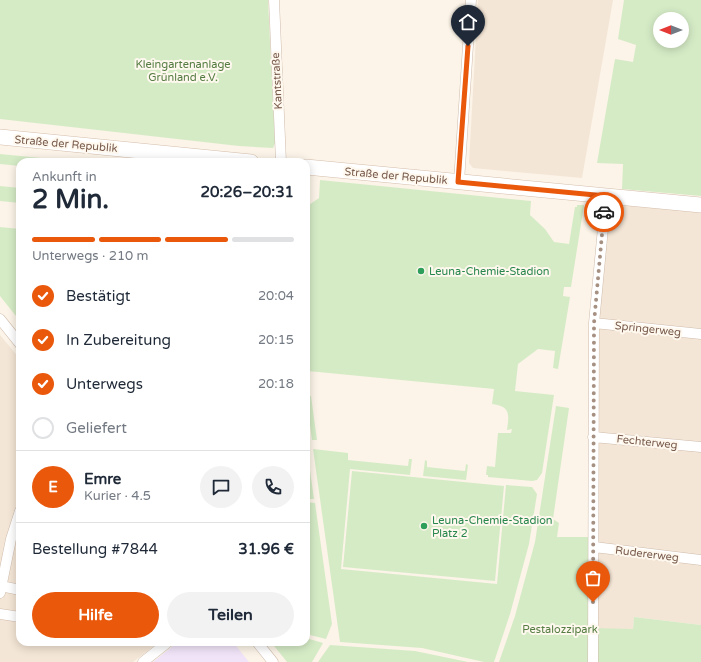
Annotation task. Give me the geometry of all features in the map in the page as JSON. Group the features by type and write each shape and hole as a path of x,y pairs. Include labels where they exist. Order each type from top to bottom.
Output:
{"street":[{"name":"Kantstraße","path":"274,0 281,158"},
{"path":"458,182 471,0"},
{"name":"Straße der Republik","path":"0,138 209,158"},
{"name":"Straße der Republik","path":"310,167 701,205"},
{"path":"593,662 594,323 606,196"},
{"path":"0,319 16,339"},
{"name":"Springerweg","path":"594,323 701,334"},
{"name":"Fechterweg","path":"593,437 701,447"},
{"path":"16,523 11,539 1,589 16,590"},
{"name":"Rudererweg","path":"594,547 701,560"},
{"path":"0,614 16,616"},
{"path":"143,662 163,646"},
{"path":"260,646 273,662"}],"shaded area":[{"path":"478,0 613,0 582,178 473,168 469,163"},
{"path":"606,196 701,211 701,625 634,617 633,629 593,629 594,323"},
{"path":"0,335 16,354 16,646 154,646 133,662 0,662"},
{"path":"173,646 236,646 249,662 153,662"}],"green space":[{"name":"Kleingartenanlage Grünland e.V.","path":"0,0 268,0 275,143 273,148 239,146 0,119"},
{"path":"624,0 701,0 701,196 622,189 623,164 597,163 615,59 633,62 636,45 618,39"},
{"path":"0,154 41,158 16,158 16,166 0,164"},
{"name":"Leuna-Chemie-Stadion","path":"320,180 531,201 530,215 545,229 554,242 569,244 575,207 577,207 577,205 584,205 571,287 564,287 563,296 570,297 558,369 553,368 555,351 538,349 518,364 515,391 554,395 542,473 537,480 532,481 488,477 488,475 486,475 487,466 495,467 498,433 511,433 512,429 507,430 508,416 506,409 492,404 494,389 310,371 310,204 319,198"},
{"path":"0,186 16,188 16,203 0,201"},
{"path":"0,227 16,229 16,316 0,296"},
{"path":"310,396 317,440 312,440 310,425"},
{"name":"Pestalozzipark","path":"556,406 569,408 553,519 559,523 557,537 593,537 593,628 633,629 634,617 701,625 701,662 499,662 515,616 535,542"},
{"path":"313,449 348,453 348,460 408,466 409,459 412,459 410,475 350,469 341,569 497,584 506,485 532,487 537,494 529,544 510,614 494,662 484,662 422,648 340,642"},
{"path":"425,460 427,461 427,467 465,471 466,464 468,465 466,480 423,476"},
{"path":"310,470 314,499 310,499"},
{"name":"Leuna-Chemie-Stadion Platz 2","path":"352,471 504,486 495,581 343,567"},
{"path":"310,502 315,503 332,624 326,639 310,635"},
{"path":"310,639 323,643 312,662 287,662 274,646 310,646"},
{"path":"330,645 415,651 468,662 318,662"}],"way so far":[{"path":"593,602 594,323 604,212"}],"place":[{"name":"Leuna-Chemie-Stadion","path":"421,271"},
{"name":"Leuna-Chemie-Stadion Platz 2","path":"424,526"}],"route":[{"path":"468,46 458,182 606,196 604,212"}]}
